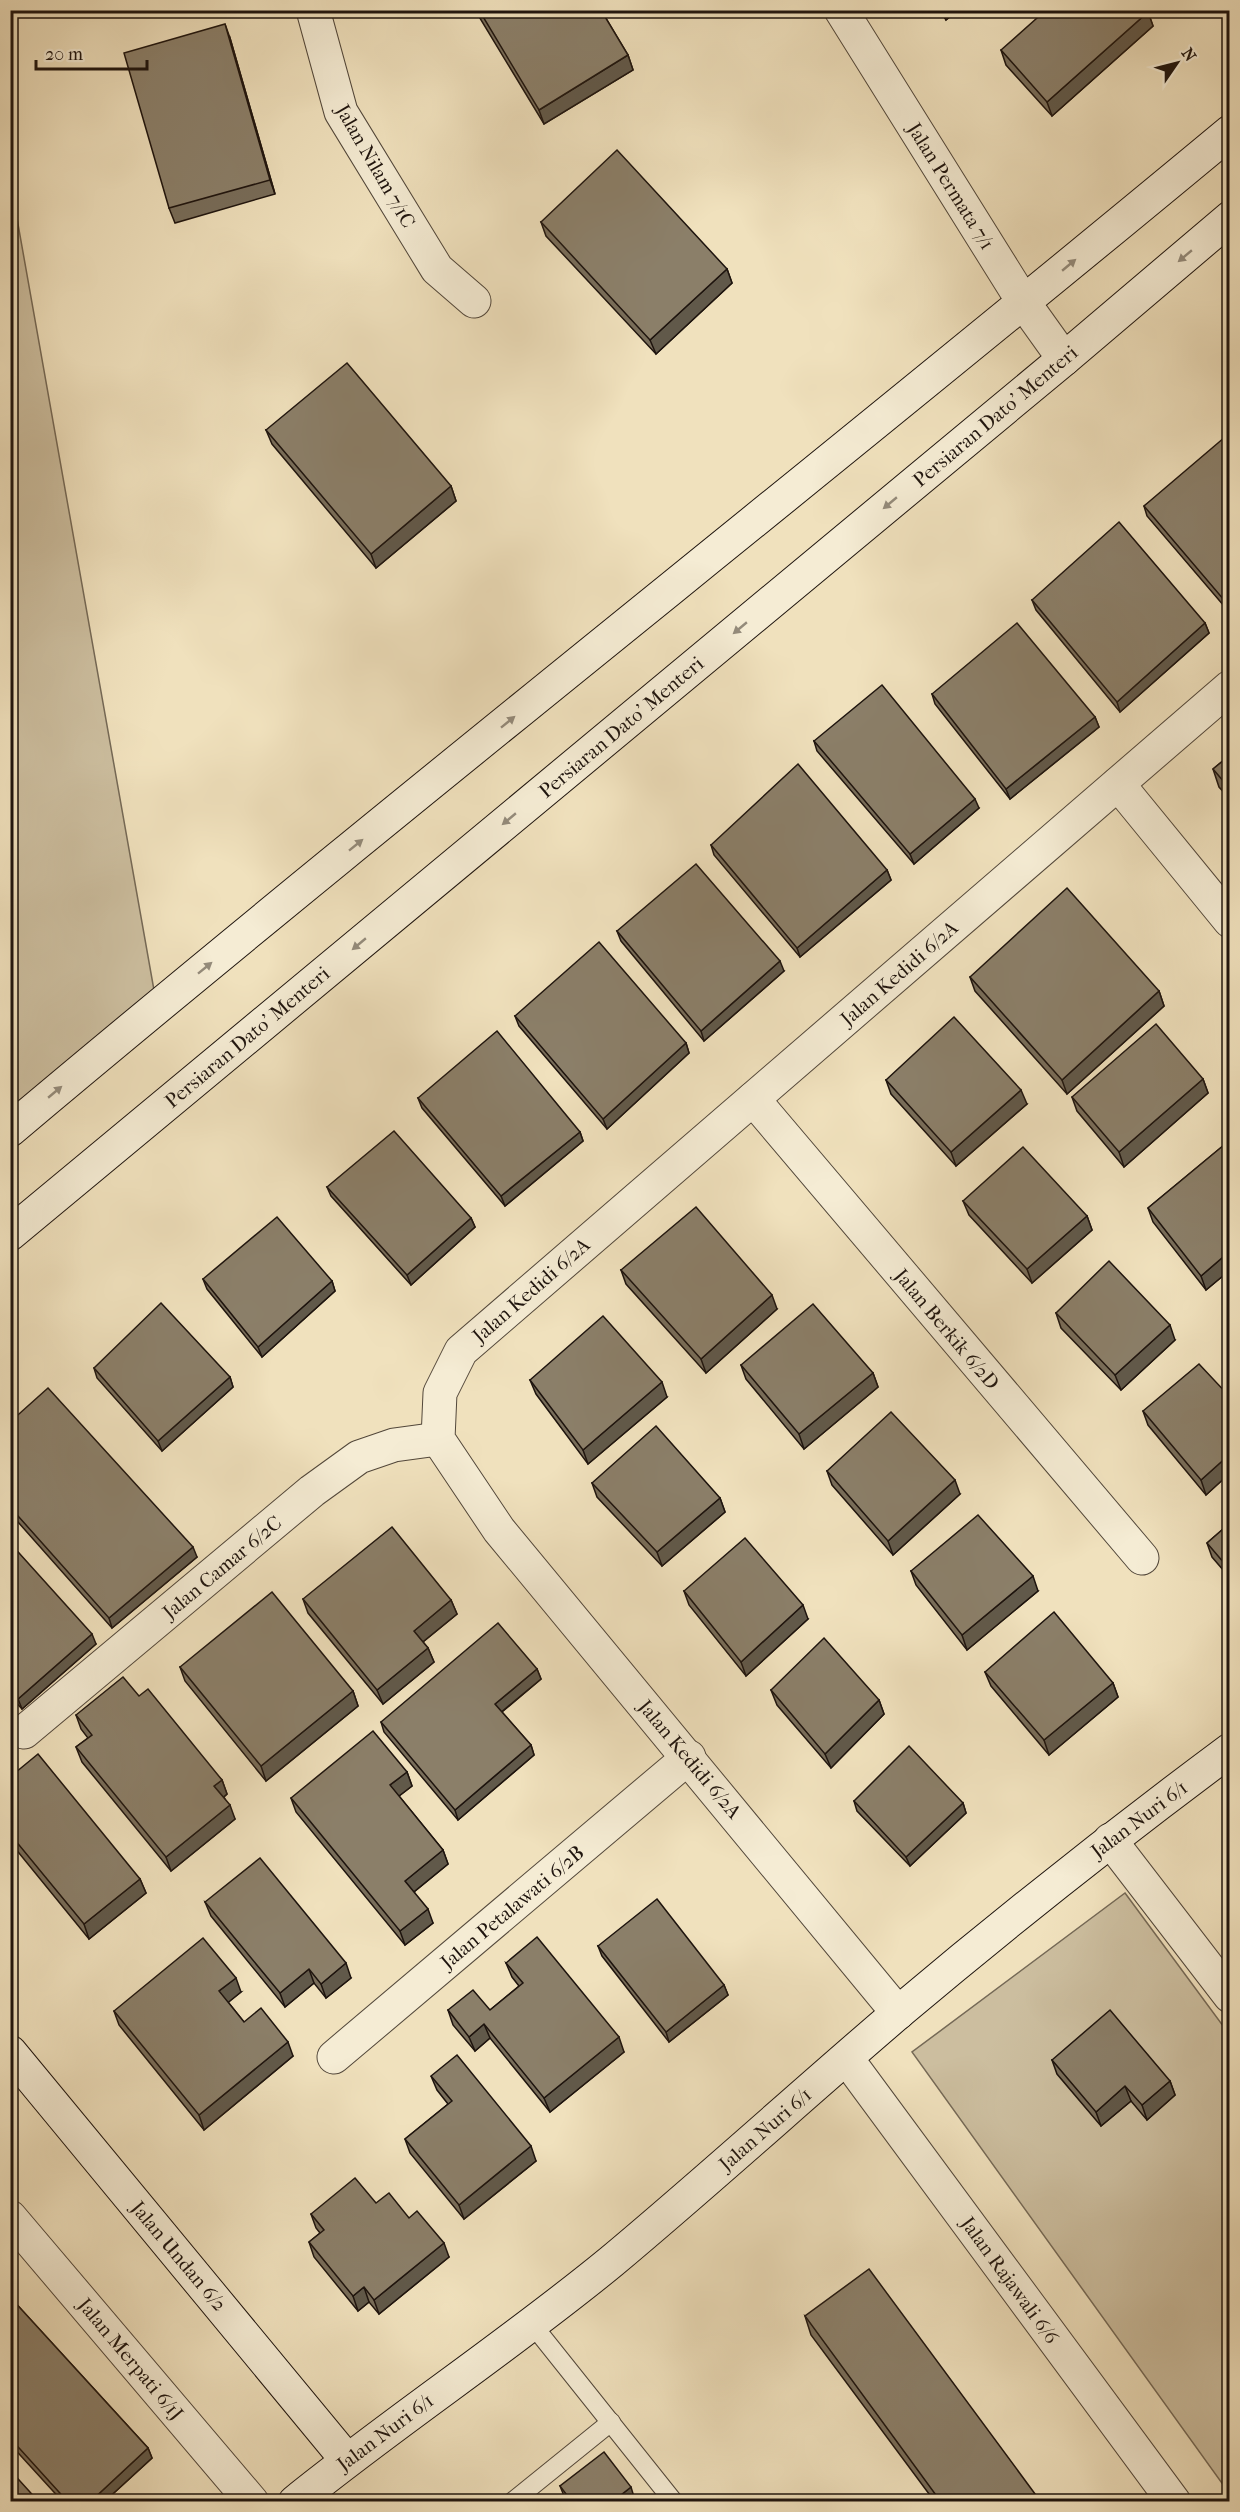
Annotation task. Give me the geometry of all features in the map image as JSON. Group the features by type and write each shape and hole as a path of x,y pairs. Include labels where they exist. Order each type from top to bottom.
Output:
{"street":[{"name":"Jalan Nilam 7/1C","path":"313,10 341,112 437,269 474,301"},
{"name":"Jalan Permata 7/1","path":"841,10 1024,303 1064,358"},
{"path":"10,1130 166,999 1024,303 1230,132"},
{"name":"Persiaran Dato' Menteri","path":"10,1234 1230,218"},
{"name":"Jalan Kedidi 6/2A","path":"898,2013 689,1757 499,1530 438,1439 440,1393 460,1351 1230,687"},
{"path":"1118,784 1230,921"},
{"name":"Jalan Berkik 6/2D","path":"753,1099 1142,1558"},
{"name":"Jalan Camar 6/2C","path":"24,1732 312,1491 359,1457 394,1444 438,1439"},
{"name":"Jalan Nuri 6/1","path":"295,2502 347,2460 532,2324 611,2261 898,2013 1110,1840 1230,1750"},
{"name":"Jalan Petalawati 6/2B","path":"334,2057 689,1757"},
{"path":"1110,1840 1230,1996"},
{"name":"Jalan Undan 6/2","path":"10,2052 347,2460"},
{"name":"Jalan Rajawali 6/6","path":"847,2059 1173,2502"},
{"name":"Jalan Merpati 6/1J","path":"10,2217 252,2502"}],"lane":[{"path":"532,2324 674,2502"},
{"path":"512,2502 611,2422"}],"shaded area":[{"path":"10,179 157,1007 10,1128"},
{"path":"1125,1893 1229,2034 1229,2493 912,2052"}],"building":[{"path":"479,10 601,10 628,55 539,110"},
{"path":"1046,10 1147,10 1148,12 1047,102 1001,50"},
{"path":"225,24 270,180 169,208 124,53"},
{"path":"617,150 727,269 650,340 541,222"},
{"path":"347,363 451,486 371,554 266,430"},
{"path":"1225,437 1230,443 1230,607 1144,506"},
{"path":"1119,522 1205,623 1117,702 1032,600"},
{"path":"1017,623 1095,717 1006,789 932,694"},
{"path":"882,685 975,799 910,854 814,741"},
{"path":"1230,755 1230,789 1213,769"},
{"path":"798,764 887,870 797,948 711,845"},
{"path":"696,864 780,961 701,1031 617,931"},
{"path":"1067,888 1159,991 1062,1080 970,977"},
{"path":"599,942 686,1043 603,1119 515,1016"},
{"path":"954,1017 1021,1090 951,1152 886,1080"},
{"path":"1156,1024 1203,1079 1119,1152 1072,1097"},
{"path":"497,1031 580,1132 501,1196 418,1098"},
{"path":"394,1131 471,1218 407,1275 327,1187"},
{"path":"1230,1140 1230,1251 1201,1276 1148,1208"},
{"path":"1023,1147 1087,1216 1027,1269 963,1201"},
{"path":"696,1207 772,1295 701,1359 621,1270"},
{"path":"277,1217 332,1281 258,1347 203,1279"},
{"path":"1109,1261 1170,1325 1115,1375 1056,1313"},
{"path":"161,1303 230,1377 158,1441 94,1368"},
{"path":"813,1304 873,1373 799,1434 741,1365"},
{"path":"603,1316 662,1382 583,1450 530,1380"},
{"path":"1199,1364 1230,1397 1230,1454 1201,1480 1143,1411"},
{"path":"48,1388 193,1547 109,1618 10,1507 10,1422"},
{"path":"891,1412 955,1480 888,1541 827,1471"},
{"path":"656,1426 720,1498 657,1552 592,1483"},
{"path":"978,1515 1033,1576 962,1635 911,1571"},
{"path":"1230,1523 1230,1570 1207,1543"},
{"path":"392,1527 451,1600 414,1631 428,1648 377,1690 303,1599"},
{"path":"745,1538 803,1605 741,1662 684,1591"},
{"path":"10,1543 92,1634 18,1699 10,1691"},
{"path":"272,1592 353,1691 261,1766 180,1667"},
{"path":"1054,1612 1113,1683 1044,1740 985,1672"},
{"path":"498,1623 537,1669 495,1704 531,1745 455,1810 381,1722"},
{"path":"824,1638 879,1700 825,1754 771,1690"},
{"path":"123,1677 139,1696 148,1689 222,1780 214,1786 230,1805 166,1857 76,1747 92,1735 76,1715"},
{"path":"373,1731 407,1772 390,1785 443,1850 405,1881 428,1909 400,1931 291,1798"},
{"path":"909,1746 963,1803 906,1857 854,1801"},
{"path":"38,1754 140,1879 84,1924 10,1834 10,1777"},
{"path":"260,1858 346,1963 321,1984 309,1969 280,1993 205,1902"},
{"path":"657,1899 724,1985 666,2032 598,1946"},
{"path":"537,1937 619,2037 544,2098 484,2024 469,2037 448,2010 473,1990 490,2010 523,1983 506,1963"},
{"path":"203,1938 236,1978 219,1991 244,2022 261,2008 288,2042 199,2115 114,2011"},
{"path":"1110,2010 1170,2081 1142,2105 1125,2086 1096,2112 1052,2060"},
{"path":"457,2055 531,2146 459,2205 405,2139 452,2101 431,2076"},
{"path":"355,2178 376,2203 389,2193 409,2218 417,2211 444,2243 374,2300 364,2287 353,2296 309,2242 324,2230 311,2214"},
{"path":"869,2269 1041,2502 941,2502 805,2316"},
{"path":"10,2297 148,2448 90,2502 68,2502 10,2438"},
{"path":"604,2452 631,2487 612,2502 572,2502 560,2486"},
{"path":"10,2470 39,2502 10,2502"}]}
